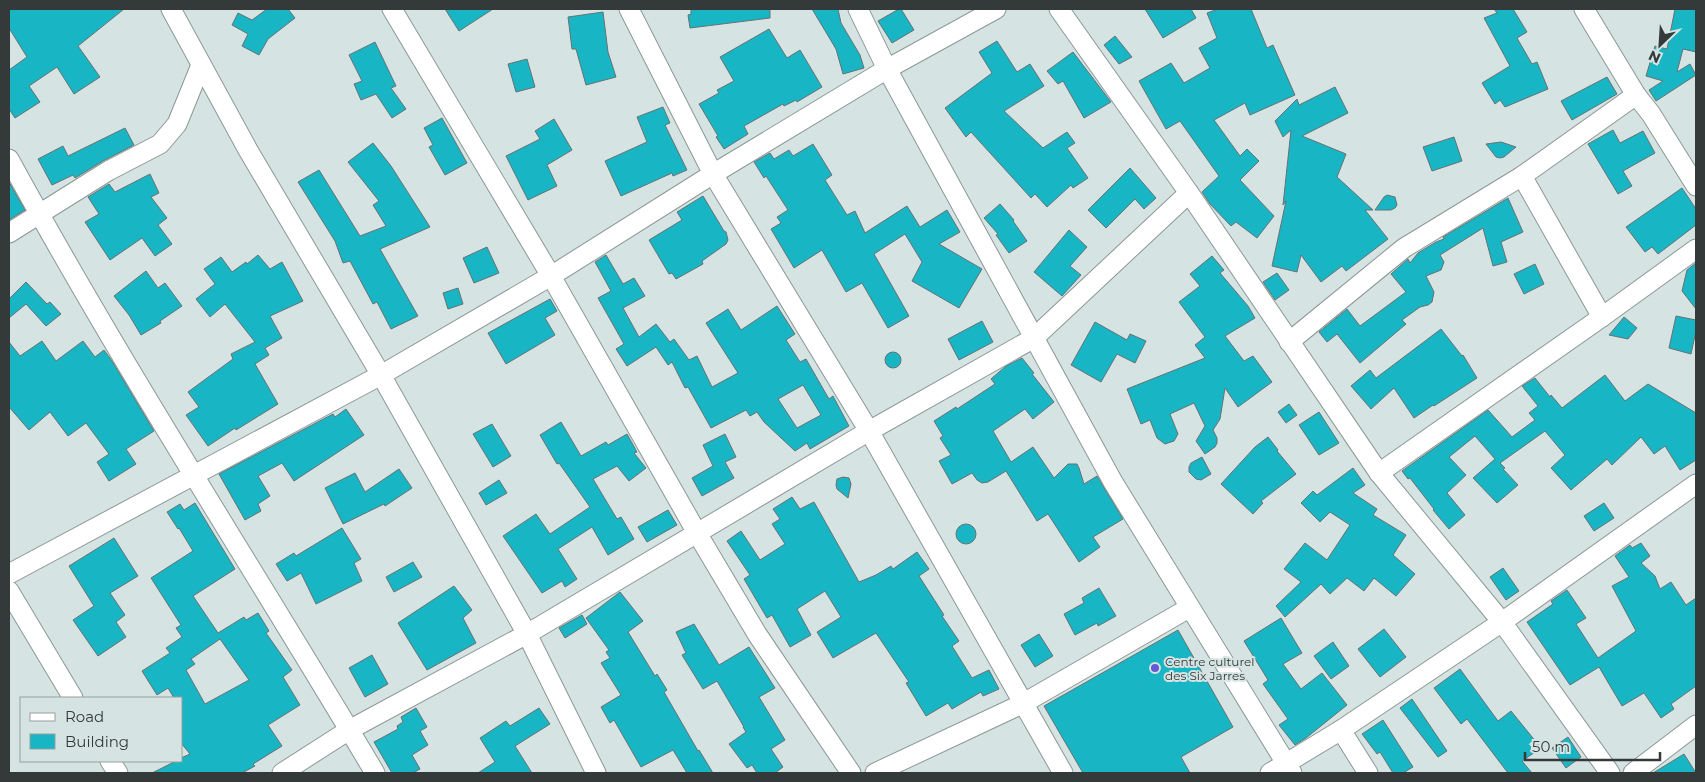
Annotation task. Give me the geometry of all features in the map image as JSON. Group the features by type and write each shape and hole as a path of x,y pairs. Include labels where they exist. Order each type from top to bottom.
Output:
{"street":[{"path":"174,9 201,65 248,150 381,375 527,634 596,773"},
{"path":"392,9 551,276 756,634 851,773"},
{"path":"629,9 713,174 870,432 1022,704 1063,773"},
{"path":"858,9 887,69 1113,482 1190,608 1282,770 1502,622 1696,484"},
{"path":"9,574 381,375 551,276 713,174 887,69 996,9"},
{"path":"1059,9 1188,193 1379,473 1502,622 1610,773"},
{"path":"1584,9 1636,95 1651,114 1696,186"},
{"path":"9,233 108,171 160,144 177,124 201,65"},
{"path":"1289,342 1404,248 1522,176 1636,95"},
{"path":"9,159 39,215 194,476 374,773"},
{"path":"1522,176 1602,317"},
{"path":"282,773 349,730 527,634 697,533 1034,338 1188,193"},
{"path":"1379,473 1696,249"},
{"path":"9,591 72,697"},
{"path":"875,773 1022,704 1190,608"},
{"path":"1633,773 1696,724"},
{"path":"1340,730 1368,773"},
{"path":"111,762 118,773"}],"building":[{"path":"9,9 124,9 78,46 100,77 74,94 57,67 29,86 40,102 15,118 9,109 9,70 27,57 9,28"},
{"path":"267,9 288,9 295,18 268,39 259,55 242,46 248,34 232,25 238,13 252,20"},
{"path":"445,9 493,9 459,31"},
{"path":"691,9 770,9 770,18 690,28 688,15 691,14"},
{"path":"812,9 838,9 841,23 860,55 864,68 843,74 836,49"},
{"path":"901,9 914,30 892,43 878,21"},
{"path":"1145,9 1191,9 1196,18 1163,38"},
{"path":"1218,9 1251,9 1267,48 1273,45 1295,95 1250,115 1245,103 1214,120 1240,156 1247,149 1259,161 1240,180 1274,216 1257,238 1236,222 1231,226 1210,204 1202,192 1219,176 1180,121 1166,129 1139,81 1171,63 1184,83 1210,68 1199,48 1217,38 1207,13"},
{"path":"1494,9 1513,9 1527,32 1517,38 1532,64 1537,62 1548,89 1505,107 1500,100 1495,104 1482,83 1510,66 1484,18 1497,13"},
{"path":"1675,9 1696,9 1696,52 1683,49 1677,72 1690,64 1696,75 1656,101 1649,90 1663,81 1646,76 1655,46 1667,49"},
{"path":"603,12 608,52 616,77 586,85 576,49 572,49 568,17"},
{"path":"769,29 787,58 800,50 822,87 797,102 796,100 784,106 783,104 744,126 748,134 724,149 699,104 719,93 717,90 734,81 720,57"},
{"path":"1115,36 1132,57 1119,64 1104,45"},
{"path":"997,41 1017,72 1030,64 1044,86 1004,111 1043,148 1067,132 1075,143 1067,148 1088,178 1073,188 1071,185 1047,207 1035,194 1031,198 971,132 966,137 945,108 992,73 979,52"},
{"path":"375,42 396,86 391,88 406,109 392,118 376,94 361,100 354,84 362,81 349,55"},
{"path":"1073,52 1111,102 1084,118 1063,81 1058,84 1047,71"},
{"path":"527,59 535,87 516,92 508,64"},
{"path":"1607,77 1617,94 1572,120 1561,101"},
{"path":"1335,87 1348,113 1302,136 1346,154 1337,177 1373,210 1365,210 1388,239 1346,271 1342,266 1321,282 1301,255 1297,272 1272,266 1286,201 1283,205 1291,130 1283,137 1275,121 1297,99 1299,105"},
{"path":"663,107 670,123 665,125 687,170 673,176 672,173 621,196 605,161 647,142 637,117"},
{"path":"442,118 467,163 445,175 429,147 433,145 424,128"},
{"path":"554,119 572,150 547,165 557,186 528,200 506,156 540,139 535,131"},
{"path":"125,128 134,145 75,178 73,175 52,185 38,159 63,146 68,156"},
{"path":"1613,130 1620,143 1643,131 1655,153 1623,171 1632,186 1618,194 1588,144"},
{"path":"1454,137 1462,161 1432,171 1423,147"},
{"path":"1501,142 1516,147 1500,158 1496,157 1486,144"},
{"path":"373,143 391,166 430,227 380,249 418,316 391,329 377,302 373,304 350,261 343,263 335,241 298,182 319,170 360,236 386,226 373,205 379,201 348,162"},
{"path":"813,144 832,175 825,180 847,215 855,211 865,233 907,206 920,227 947,210 960,232 939,244 982,269 959,308 912,281 922,262 905,234 874,254 909,316 888,328 862,283 846,292 822,250 794,268 771,229 781,223 777,217 788,210 766,176 764,178 754,162 770,153 774,159 789,150 793,156"},
{"path":"1130,168 1156,198 1144,209 1135,199 1106,228 1088,210"},
{"path":"150,174 159,193 151,197 167,218 158,225 172,244 155,256 142,238 110,260 85,222 99,214 88,197 109,184 115,192"},
{"path":"9,182 25,210 9,220"},
{"path":"1682,188 1696,209 1696,225 1658,254 1652,247 1645,252 1626,227"},
{"path":"1387,195 1395,197 1397,205 1395,208 1391,210 1375,210 1384,197"},
{"path":"703,196 726,232 728,240 726,244 702,261 703,264 676,279 672,273 669,274 649,240 682,220 677,212"},
{"path":"1508,198 1523,232 1501,242 1507,262 1493,266 1483,228 1440,255 1444,262 1441,270 1426,276 1434,292 1432,302 1420,307 1402,320 1406,324 1360,363 1337,334 1327,342 1319,332 1347,309 1360,326 1406,292 1391,274 1408,259 1410,263 1418,253 1444,239 1443,237"},
{"path":"1000,204 1014,220 1027,241 1009,253 996,235 998,234 984,218"},
{"path":"1069,230 1087,247 1070,266 1081,275 1062,296 1034,272"},
{"path":"487,247 499,273 474,283 463,258"},
{"path":"258,255 270,269 282,262 303,301 270,316 282,338 265,348 269,355 255,364 278,404 236,430 235,428 208,446 186,415 199,407 188,392 233,359 231,354 255,342 225,304 210,317 196,299 215,284 204,269 221,257 232,272 246,262 247,264"},
{"path":"606,255 623,284 634,278 645,296 623,308 639,337 656,324 670,342 674,339 689,360 697,356 712,387 738,373 706,323 728,309 741,330 777,306 795,334 786,340 800,362 806,359 829,399 833,396 849,426 810,449 807,443 795,451 764,422 757,412 750,416 746,410 711,428 688,387 685,388 672,362 668,365 656,347 627,366 616,349 624,344 598,298 611,291 595,262","holes":["803,385 821,415 797,428 778,399"]},
{"path":"1212,256 1224,270 1220,273 1248,306 1255,318 1225,336 1244,361 1253,356 1272,382 1238,407 1225,388 1220,419 1213,430 1217,443 1215,447 1205,454 1196,441 1205,426 1194,403 1170,414 1178,434 1174,441 1165,444 1157,438 1150,420 1141,424 1127,389 1205,358 1195,345 1205,337 1179,302 1200,286 1190,274"},
{"path":"1696,263 1696,309 1682,291 1687,270"},
{"path":"1535,264 1544,284 1524,294 1514,274"},
{"path":"146,271 158,288 165,283 182,306 160,321 161,323 141,335 129,315 114,296"},
{"path":"1277,273 1289,290 1275,300 1263,282"},
{"path":"26,282 47,304 50,302 61,314 46,326 26,304 9,318 9,299"},
{"path":"458,288 463,304 448,309 443,293"},
{"path":"550,299 557,311 545,318 555,335 506,364 488,333"},
{"path":"1676,316 1696,320 1696,331 1691,354 1669,348"},
{"path":"1624,317 1637,328 1628,339 1609,335"},
{"path":"982,321 993,342 959,360 948,339"},
{"path":"1095,322 1127,340 1130,334 1146,341 1135,363 1117,354 1101,382 1071,365"},
{"path":"1441,329 1463,355 1477,378 1434,406 1414,418 1394,388 1371,409 1351,386 1370,370 1376,378"},
{"path":"42,341 56,361 83,341 95,357 104,350 154,431 126,449 136,464 109,481 97,462 109,454 86,423 68,436 50,412 29,430 9,407 9,342 20,356"},
{"path":"893,352 899,354 901,360 899,366 893,368 887,366 885,360 887,354"},
{"path":"1022,358 1054,402 1033,419 1025,409 993,431 1011,462 1033,447 1054,478 1068,464 1077,464 1084,484 1097,476 1123,519 1093,537 1100,547 1079,562 1048,514 1037,521 1006,471 988,482 982,483 972,473 952,484 939,461 951,455 940,438 943,436 934,421 956,407 957,409 995,384 991,379 1006,366"},
{"path":"1605,375 1625,401 1648,384 1696,413 1696,460 1680,470 1665,446 1654,454 1641,437 1612,465 1607,459 1571,490 1551,468 1565,455 1545,431 1500,463 1518,485 1497,503 1473,478 1495,459 1475,436 1449,457 1466,475 1447,493 1465,515 1449,529 1410,478 1408,479 1402,471 1488,410 1512,437 1535,420 1529,413 1538,406 1522,386 1535,378 1550,397 1551,395 1562,408"},
{"path":"1289,404 1297,415 1286,423 1278,412"},
{"path":"346,409 364,435 294,481 282,463 258,476 270,496 258,504 261,511 245,520 219,474 333,414 335,417"},
{"path":"1319,412 1339,443 1319,455 1299,425"},
{"path":"561,422 581,456 606,442 608,445 627,434 637,452 634,453 646,468 629,481 617,466 593,479 617,519 621,517 634,539 608,555 592,527 558,549 577,579 565,587 562,581 542,593 503,536 536,514 550,534 590,507 559,463 557,464 540,435"},
{"path":"492,424 511,456 493,467 473,434"},
{"path":"725,434 736,457 725,462 734,478 702,496 692,478 713,466 703,445"},
{"path":"1268,437 1296,474 1261,501 1263,503 1253,514 1221,484 1255,447"},
{"path":"1202,457 1211,474 1201,480 1196,479 1189,472 1189,467 1191,463"},
{"path":"1353,468 1365,485 1353,493 1377,509 1373,515 1406,535 1393,555 1415,574 1396,596 1374,578 1364,591 1347,578 1330,594 1321,584 1285,617 1276,606 1301,582 1284,569 1305,543 1327,560 1350,525 1330,512 1320,522 1301,503 1313,491 1317,495"},
{"path":"399,469 412,488 385,506 384,504 343,524 325,488 355,473 365,492"},
{"path":"849,478 851,484 848,498 837,489 836,485 837,479"},
{"path":"499,480 507,493 486,505 479,493"},
{"path":"792,497 800,509 814,502 859,582 891,566 893,569 917,552 929,569 919,576 959,641 952,646 972,678 989,670 999,689 983,696 981,692 952,709 948,703 926,716 906,683 909,682 876,633 833,658 817,632 841,617 825,591 797,609 811,635 790,647 772,615 767,618 744,579 750,575 727,541 741,531 760,560 785,544 772,524 780,519 773,509"},
{"path":"195,503 235,569 193,596 218,633 244,617 246,620 258,613 269,631 266,633 292,670 283,677 300,705 268,725 282,746 242,773 152,773 174,762 182,762 182,758 190,754 182,744 182,697 173,697 168,688 157,695 142,671 170,653 166,648 182,637 176,628 181,625 151,578 193,551 167,512 180,504 184,510","holes":["220,639 249,680 205,704 186,670 195,664 191,659"]},
{"path":"1604,503 1614,518 1594,531 1584,516"},
{"path":"668,510 677,525 647,542 638,527"},
{"path":"962,524 970,524 976,530 976,538 970,544 962,544 956,538 956,530"},
{"path":"342,528 361,559 354,563 362,581 316,604 301,573 287,581 276,564 294,553 296,556"},
{"path":"114,538 138,576 110,593 125,615 116,622 126,637 98,656 73,620 94,606 69,566"},
{"path":"1641,543 1650,556 1641,563 1655,576 1660,589 1671,582 1686,605 1696,598 1696,686 1671,704 1674,709 1661,718 1644,693 1622,706 1599,667 1570,685 1527,622 1553,604 1551,601 1567,590 1586,618 1576,624 1598,658 1636,631 1612,586 1629,577 1615,556 1630,545 1632,548"},
{"path":"413,562 422,577 394,592 386,577"},
{"path":"1503,568 1519,591 1506,600 1490,577"},
{"path":"454,586 472,610 463,618 476,643 427,670 398,623"},
{"path":"1099,588 1116,616 1098,626 1097,623 1075,635 1064,614 1084,603 1082,598"},
{"path":"620,592 643,621 628,632 655,676 657,674 667,690 664,692 713,773 687,773 673,750 641,767 614,720 610,723 601,707 621,695 601,663 610,658 606,652 609,650 586,618"},
{"path":"582,615 587,624 565,638 559,628"},
{"path":"1281,618 1302,653 1283,664 1301,689 1322,673 1347,705 1295,745 1279,725 1288,719 1263,684 1268,680 1244,641"},
{"path":"694,624 719,665 749,647 775,688 759,697 785,740 771,749 783,767 775,773 757,773 752,765 747,768 729,744 746,732 744,727 717,681 703,689 682,655 686,653 676,632"},
{"path":"1384,629 1406,657 1380,677 1358,649"},
{"name":"Centre culturel des Six Jarres","path":"1178,630 1233,727 1181,757 1190,773 1083,773 1044,706"},
{"path":"1039,634 1053,656 1035,667 1021,645"},
{"path":"1333,642 1349,666 1331,679 1314,656"},
{"path":"372,655 388,684 365,697 349,668"},
{"path":"1460,669 1498,721 1511,711 1541,748 1522,761 1532,773 1508,773 1467,719 1461,724 1434,688"},
{"path":"1412,699 1447,751 1438,757 1400,708"},
{"path":"416,708 427,727 420,731 428,745 412,755 420,769 413,773 392,773 374,742 398,729 397,726 403,722 401,717"},
{"path":"539,708 550,724 515,746 532,773 478,773 495,762 480,738 506,721 510,726"},
{"path":"1383,720 1413,767 1403,773 1393,773 1380,752 1377,754 1362,734"},
{"path":"1568,737 1581,757 1566,768 1552,748"},
{"path":"1684,754 1696,773 1653,773"}],"place":[{"name":"Centre culturel des Six Jarres","path":"1155,668"}]}
